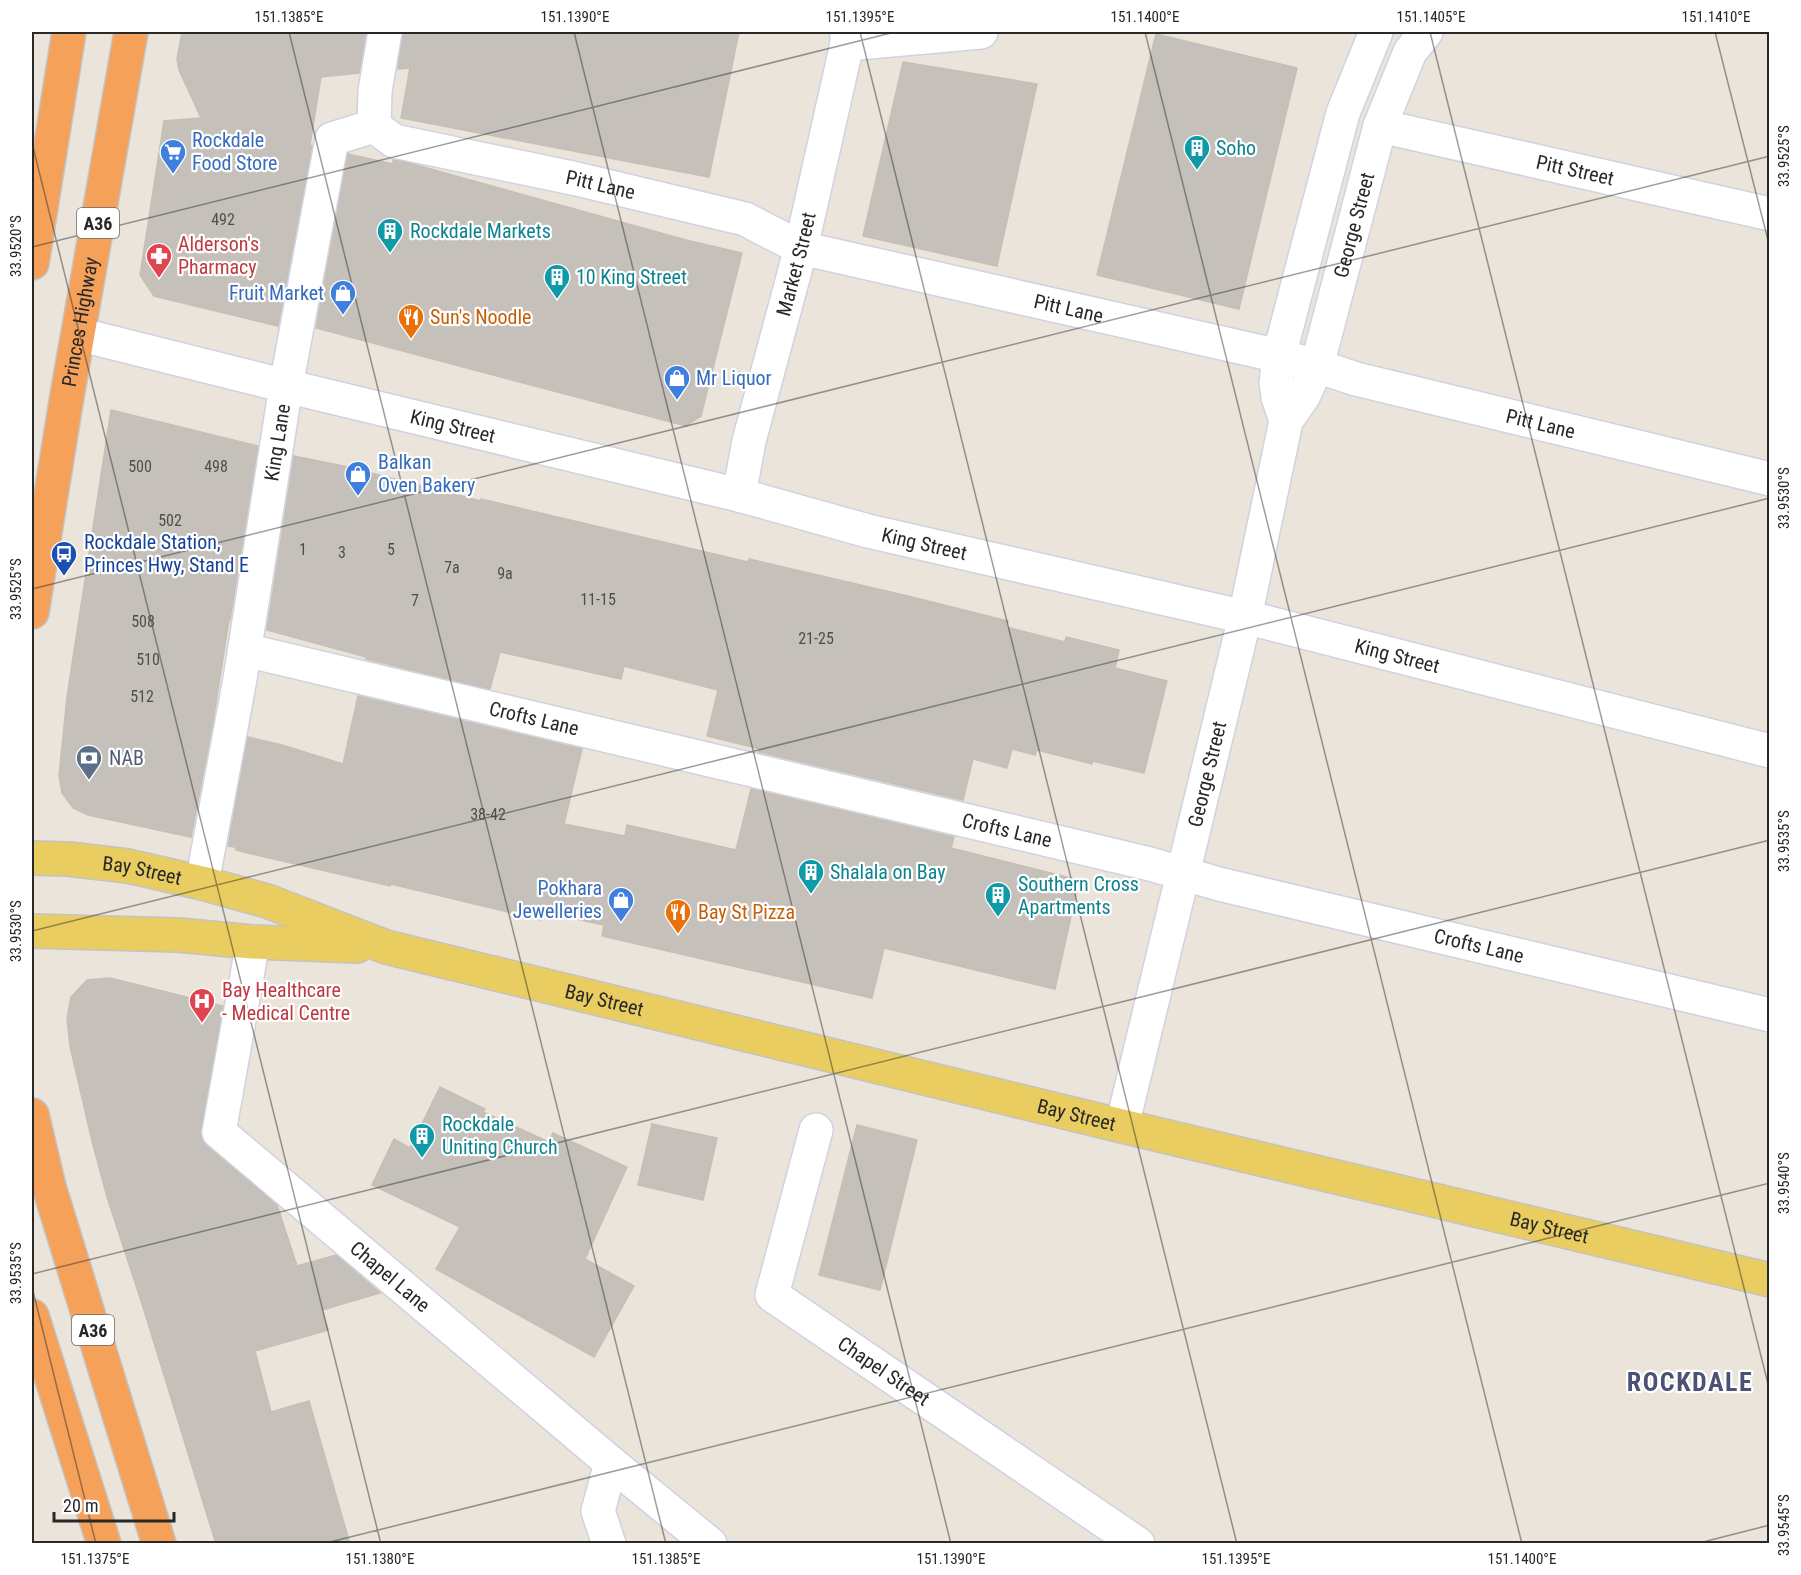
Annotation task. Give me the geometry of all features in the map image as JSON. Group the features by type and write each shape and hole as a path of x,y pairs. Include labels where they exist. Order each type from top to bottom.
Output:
{"highway":[{"path":"32,263 69,32"},
{"name":"Princes Highway","path":"32,612 131,32"},
{"name":"A36","path":"32,1115 49,1187 159,1544"},
{"path":"32,1316 104,1544"}],"main road":[{"name":"Bay Street","path":"32,858 68,859 128,866 202,883 267,902 386,947 1122,1126 1770,1280"},
{"name":"Bay Street","path":"32,931 178,935 253,942 386,947"}],"street":[{"path":"374,126 375,91 385,32"},
{"path":"847,38 981,32"},
{"name":"George Street","path":"1286,421 1276,383 1279,356 1343,113 1376,32"},
{"name":"George Street","path":"1122,1126 1245,617 1286,421 1304,395 1317,366 1380,126 1410,52 1426,32"},
{"name":"Market Street","path":"739,495 749,441 801,248 847,38"},
{"name":"Pitt Lane","path":"374,126 394,141 578,179 745,219 801,248 1279,356 1356,379 1770,479"},
{"name":"King Lane","path":"202,883 245,650 286,386 332,139 374,126"},
{"name":"Pitt Street","path":"1380,126 1770,214"},
{"name":"King Street","path":"78,334 739,495 868,531 1245,617 1770,751"},
{"name":"Crofts Lane","path":"245,650 1150,864 1219,884 1770,1015"},
{"name":"Chapel Lane","path":"253,942 219,1132 610,1463 710,1544"},
{"name":"Chapel Street","path":"816,1130 772,1295 1138,1544"},
{"path":"609,1544 598,1511 610,1463"}],"building":[{"path":"182,32 366,32 359,73 321,77 310,145 312,146 278,326 154,296 140,275 164,121 201,118 179,70 177,59"},
{"path":"403,32 739,32 709,177 401,118 410,68 398,69"},
{"name":"Soho","path":"1156,34 1297,68 1239,309 1097,275"},
{"path":"903,62 1037,84 997,266 863,236"},
{"path":"348,154 393,164 393,160 409,163 686,240 742,253 701,416 686,426 316,328"},
{"path":"111,410 258,446 212,728 191,837 88,815 73,808 62,793 59,776 67,697"},
{"path":"294,456 748,562 749,559 912,597 1008,621 1006,627 1065,642 1066,637 1119,650 1115,668 1167,681 1144,773 1092,761 1092,764 1037,750 1035,755 1012,749 1007,768 973,759 963,800 759,752 760,749 707,736 718,690 624,666 621,679 500,652 490,689 366,659 366,657 267,630"},
{"path":"358,696 582,749 564,824 625,836 627,825 736,850 751,789 954,837 951,848 1079,880 1055,989 884,948 872,998 602,936 604,925 543,912 541,920 252,854 228,846 248,737 343,764"},
{"path":"110,978 223,1006 201,1129 202,1139 207,1146 277,1205 297,1266 336,1255 380,1293 322,1310 328,1330 255,1351 271,1412 309,1401 350,1544 216,1544 107,1197 70,1046 67,1018 71,997 87,980"},
{"path":"440,1087 485,1109 483,1112 549,1142 553,1133 627,1167 585,1259 634,1286 594,1357 436,1269 460,1227 372,1185 394,1139 410,1148"},
{"path":"652,1124 717,1138 703,1200 638,1185"},
{"path":"857,1125 917,1140 880,1290 819,1275"}],"place":[{"name":"Soho","path":"1197,171"},
{"name":"Rockdale Food Store","path":"173,175"},
{"name":"Rockdale Markets","path":"390,254"},
{"name":"Alderson's Pharmacy","path":"159,279"},
{"name":"10 King Street","path":"557,300"},
{"name":"Fruit Market","path":"343,316"},
{"name":"Sun's Noodle","path":"411,340"},
{"name":"Mr Liquor","path":"677,401"},
{"name":"Balkan Oven Bakery","path":"358,497"},
{"name":"Rockdale Station, Princes Hwy, Stand E","path":"64,577"},
{"name":"NAB","path":"89,781"},
{"name":"Shalala on Bay","path":"811,895"},
{"name":"Southern Cross Apartments","path":"998,918"},
{"name":"Pokhara Jewelleries","path":"621,923"},
{"name":"Bay St Pizza","path":"678,935"},
{"name":"Bay Healthcare - Medical Centre","path":"202,1024"},
{"name":"Rockdale Uniting Church","path":"422,1159"}],"district":[{"name":"ROCKDALE","path":"1690,1382"}]}
